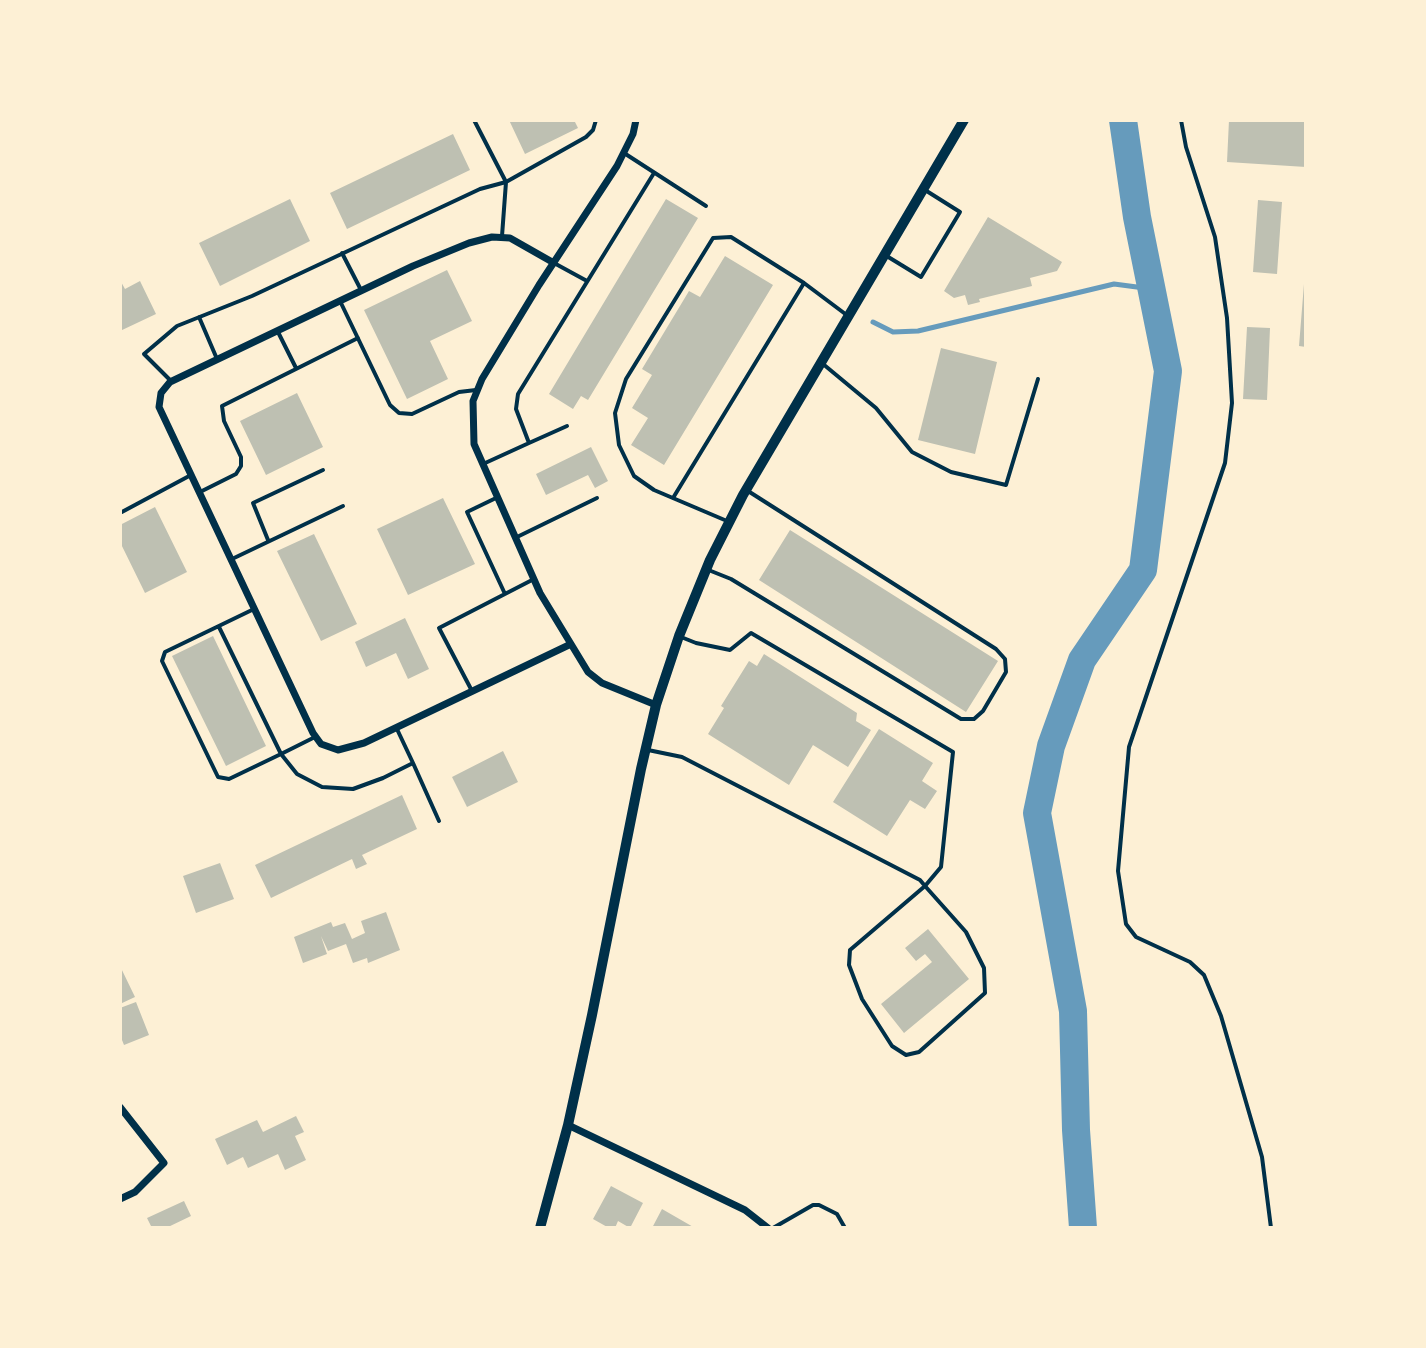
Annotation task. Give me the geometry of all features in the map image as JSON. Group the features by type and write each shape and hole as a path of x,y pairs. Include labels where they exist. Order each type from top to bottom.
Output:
{"main road":[{"path":"540,1228 568,1125 645,749 679,636 706,569 746,490 964,120"}],"street":[{"path":"636,120 624,153 477,390 473,401 474,444 534,579 588,672 602,683 656,705"},
{"path":"554,263 510,238 492,237 469,243 172,381 161,393 159,407 321,744 338,750 364,743 571,644"},
{"path":"120,1107 164,1163 135,1192 120,1199"},
{"path":"568,1125 745,1210 770,1228"}],"lane":[{"path":"474,120 506,182 502,238"},
{"path":"172,381 144,354 177,326 480,189 506,182 586,137 593,130 596,120"},
{"path":"1181,120 1186,147 1215,237 1227,318 1232,403 1225,463 1129,747 1118,871 1126,924 1136,937 1190,962 1204,975 1221,1016 1262,1157 1271,1228"},
{"path":"624,153 706,206"},
{"path":"529,443 516,409 518,394 654,173"},
{"path":"885,255 921,277 960,212 923,189"},
{"path":"730,522 654,490 634,476 619,445 615,413 626,379 713,238 731,237 804,283 848,316"},
{"path":"342,253 361,291"},
{"path":"554,263 588,281"},
{"path":"673,498 804,283"},
{"path":"340,301 390,405 399,413 412,414 459,392 477,390"},
{"path":"199,317 218,359"},
{"path":"277,330 296,368"},
{"path":"200,493 236,474 241,466 241,457 224,421 222,406 358,338"},
{"path":"821,362 876,408 912,452 951,472 1006,485 1038,379"},
{"path":"481,464 567,426"},
{"path":"268,540 253,503 323,470"},
{"path":"120,513 191,475"},
{"path":"706,569 731,579 961,719 974,719 983,711 1006,672 1005,659 996,649 746,490"},
{"path":"496,498 467,512 505,594"},
{"path":"515,538 597,498"},
{"path":"230,560 343,506"},
{"path":"472,691 439,628 534,579"},
{"path":"254,609 165,652 162,661 218,777 229,779 315,737"},
{"path":"219,627 281,754 297,774 322,787 353,789 413,763"},
{"path":"645,749 682,757 920,880 925,886 966,932 984,968 985,993 919,1052 906,1055 892,1046 862,999 849,965 850,950 925,886 941,867 953,752 751,633 730,650 679,636"},
{"path":"396,727 439,821"},
{"path":"770,1228 813,1205 837,1214 845,1228"}],"building":[{"path":"509,120 574,120 578,128 525,154"},
{"path":"1229,120 1306,120 1306,167 1227,162"},
{"path":"453,134 470,170 347,229 330,193"},
{"path":"290,199 310,241 220,286 199,243"},
{"path":"666,199 698,218 588,400 581,396 573,409 549,394"},
{"path":"1258,200 1282,202 1277,274 1253,272"},
{"path":"988,217 1062,262 1057,271 1030,278 1032,286 979,299 980,302 968,305 965,295 954,298 944,291"},
{"path":"725,256 773,285 664,465 631,445 648,418 632,408 652,375 642,369 689,291 700,297"},
{"path":"447,270 472,321 430,341 448,379 407,399 364,310"},
{"path":"120,280 125,289 140,281 156,314 120,331"},
{"path":"1306,284 1306,347 1299,346"},
{"path":"1247,327 1270,328 1267,400 1243,399"},
{"path":"941,348 997,362 975,454 918,440"},
{"path":"297,393 323,447 266,475 240,421"},
{"path":"591,447 608,481 595,488 588,475 546,495 536,474"},
{"path":"443,498 475,564 408,595 377,529"},
{"path":"155,507 187,572 145,593 120,542 120,525"},
{"path":"790,530 998,661 966,712 759,580"},
{"path":"314,534 357,624 321,641 277,551"},
{"path":"405,618 429,669 408,679 396,653 366,667 355,642"},
{"path":"213,636 266,746 226,766 172,656"},
{"path":"764,654 857,713 856,721 871,730 848,767 813,745 789,785 708,734 749,661 757,666"},
{"path":"879,729 933,763 922,781 937,791 925,809 910,800 887,836 833,802"},
{"path":"503,751 518,782 467,807 452,777"},
{"path":"402,795 417,829 362,855 367,864 356,869 352,859 271,898 255,865"},
{"path":"220,863 234,899 196,913 183,876"},
{"path":"386,912 400,950 368,963 367,958 353,963 346,944 328,951 321,936 327,954 303,963 294,937 331,922 333,927 345,923 352,939 365,933 361,921"},
{"path":"928,929 969,979 904,1033 881,1004 932,962 925,954 916,961 905,948"},
{"path":"120,966 135,997 120,1004"},
{"path":"136,1002 149,1035 124,1045 120,1035 120,1008"},
{"path":"296,1116 304,1132 295,1136 306,1160 285,1170 278,1154 248,1168 243,1157 227,1165 215,1139 257,1120 263,1132"},
{"path":"611,1186 643,1203 630,1228 618,1221 615,1228 609,1228 593,1219"},
{"path":"184,1201 191,1216 166,1228 152,1228 147,1218"},
{"path":"662,1209 695,1228 652,1228"}],"waterway":[{"path":"1083,1228 1076,1130 1073,1011 1037,813 1051,746 1082,660 1143,570 1168,371 1137,217 1123,120"},
{"path":"873,322 893,332 918,331 1114,284 1152,289"}]}
